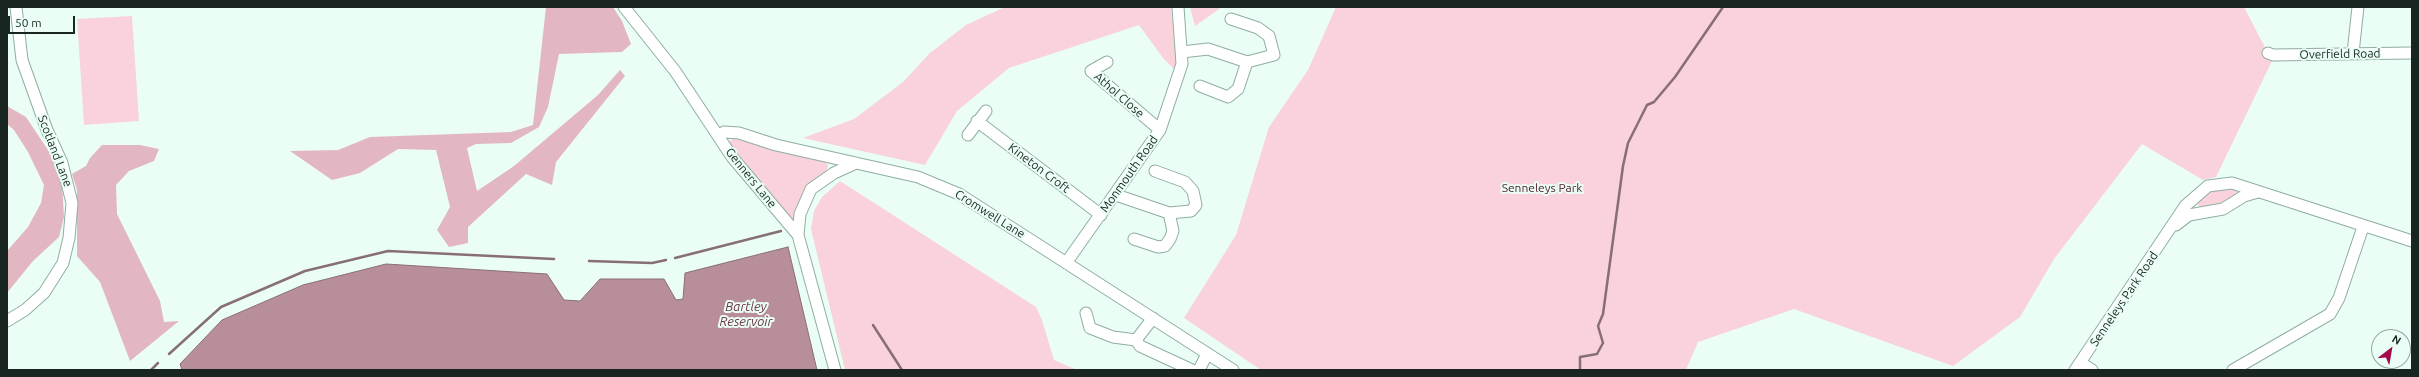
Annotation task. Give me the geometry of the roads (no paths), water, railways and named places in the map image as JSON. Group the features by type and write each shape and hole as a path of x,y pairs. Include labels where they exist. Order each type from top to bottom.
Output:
{"street":[{"name":"Scotland Lane","path":"7,321 25,310 44,293 54,280 64,258 72,203 62,163 47,130 22,60 16,7"},
{"name":"Genners Lane","path":"624,7 675,71 732,157 798,235 835,370"},
{"name":"Monmouth Road","path":"1066,263 1116,195 1160,130 1175,90 1182,64 1178,7"},
{"path":"2353,53 2358,7"},
{"path":"1182,52 1208,49 1247,62 1274,56 1273,46 1269,36 1258,28 1230,19"},
{"name":"Overfield Road","path":"2268,53 2273,55 2412,53"},
{"name":"Athol Close","path":"1107,62 1090,71 1160,130"},
{"path":"1200,86 1228,97 1238,90 1247,62"},
{"path":"968,134 986,111"},
{"name":"Kineton Croft","path":"977,121 1101,215"},
{"name":"Cromwell Lane","path":"718,136 724,132 739,133 776,145 918,177 958,194 1233,370"},
{"path":"798,235 800,214 811,189 834,172 856,163"},
{"path":"1116,195 1169,213 1191,211 1196,205 1193,191 1185,182 1155,171"},
{"name":"Senneleys Park Road","path":"2078,366 2172,228 2185,206 2208,186 2232,183 2412,242"},
{"name":"Senneleys Park Road","path":"2172,228 2190,215 2223,209 2244,196 2258,192"},
{"path":"1134,239 1158,247 1165,246 1173,231 1169,213"},
{"path":"2233,370 2330,314 2339,298 2363,227"},
{"path":"1086,313 1090,328 1113,338 1136,340"},
{"path":"1136,340 1152,318"},
{"path":"1136,340 1140,346 1192,370"},
{"path":"1199,370 1207,354"},
{"path":"2078,366 2092,370"}],"water":[{"name":"Bartley Reservoir","path":"788,247 817,370 182,370 180,364 222,320 303,285 386,264 547,274 564,300 580,301 600,279 664,279 676,300 683,299 685,273"}],"waterway":[{"path":"1580,370 1580,357 1597,354 1603,343 1598,326 1603,314 1623,166 1628,143 1647,105 1654,102 1675,77 1723,7"},
{"path":"675,258 781,231"},
{"path":"169,354 221,307 305,271 388,251 554,259"},
{"path":"589,261 652,263 666,260"},
{"path":"873,325 902,370"},
{"path":"151,370 158,363"}],"park label":[{"name":"Senneleys Park","path":"1542,188"}]}
